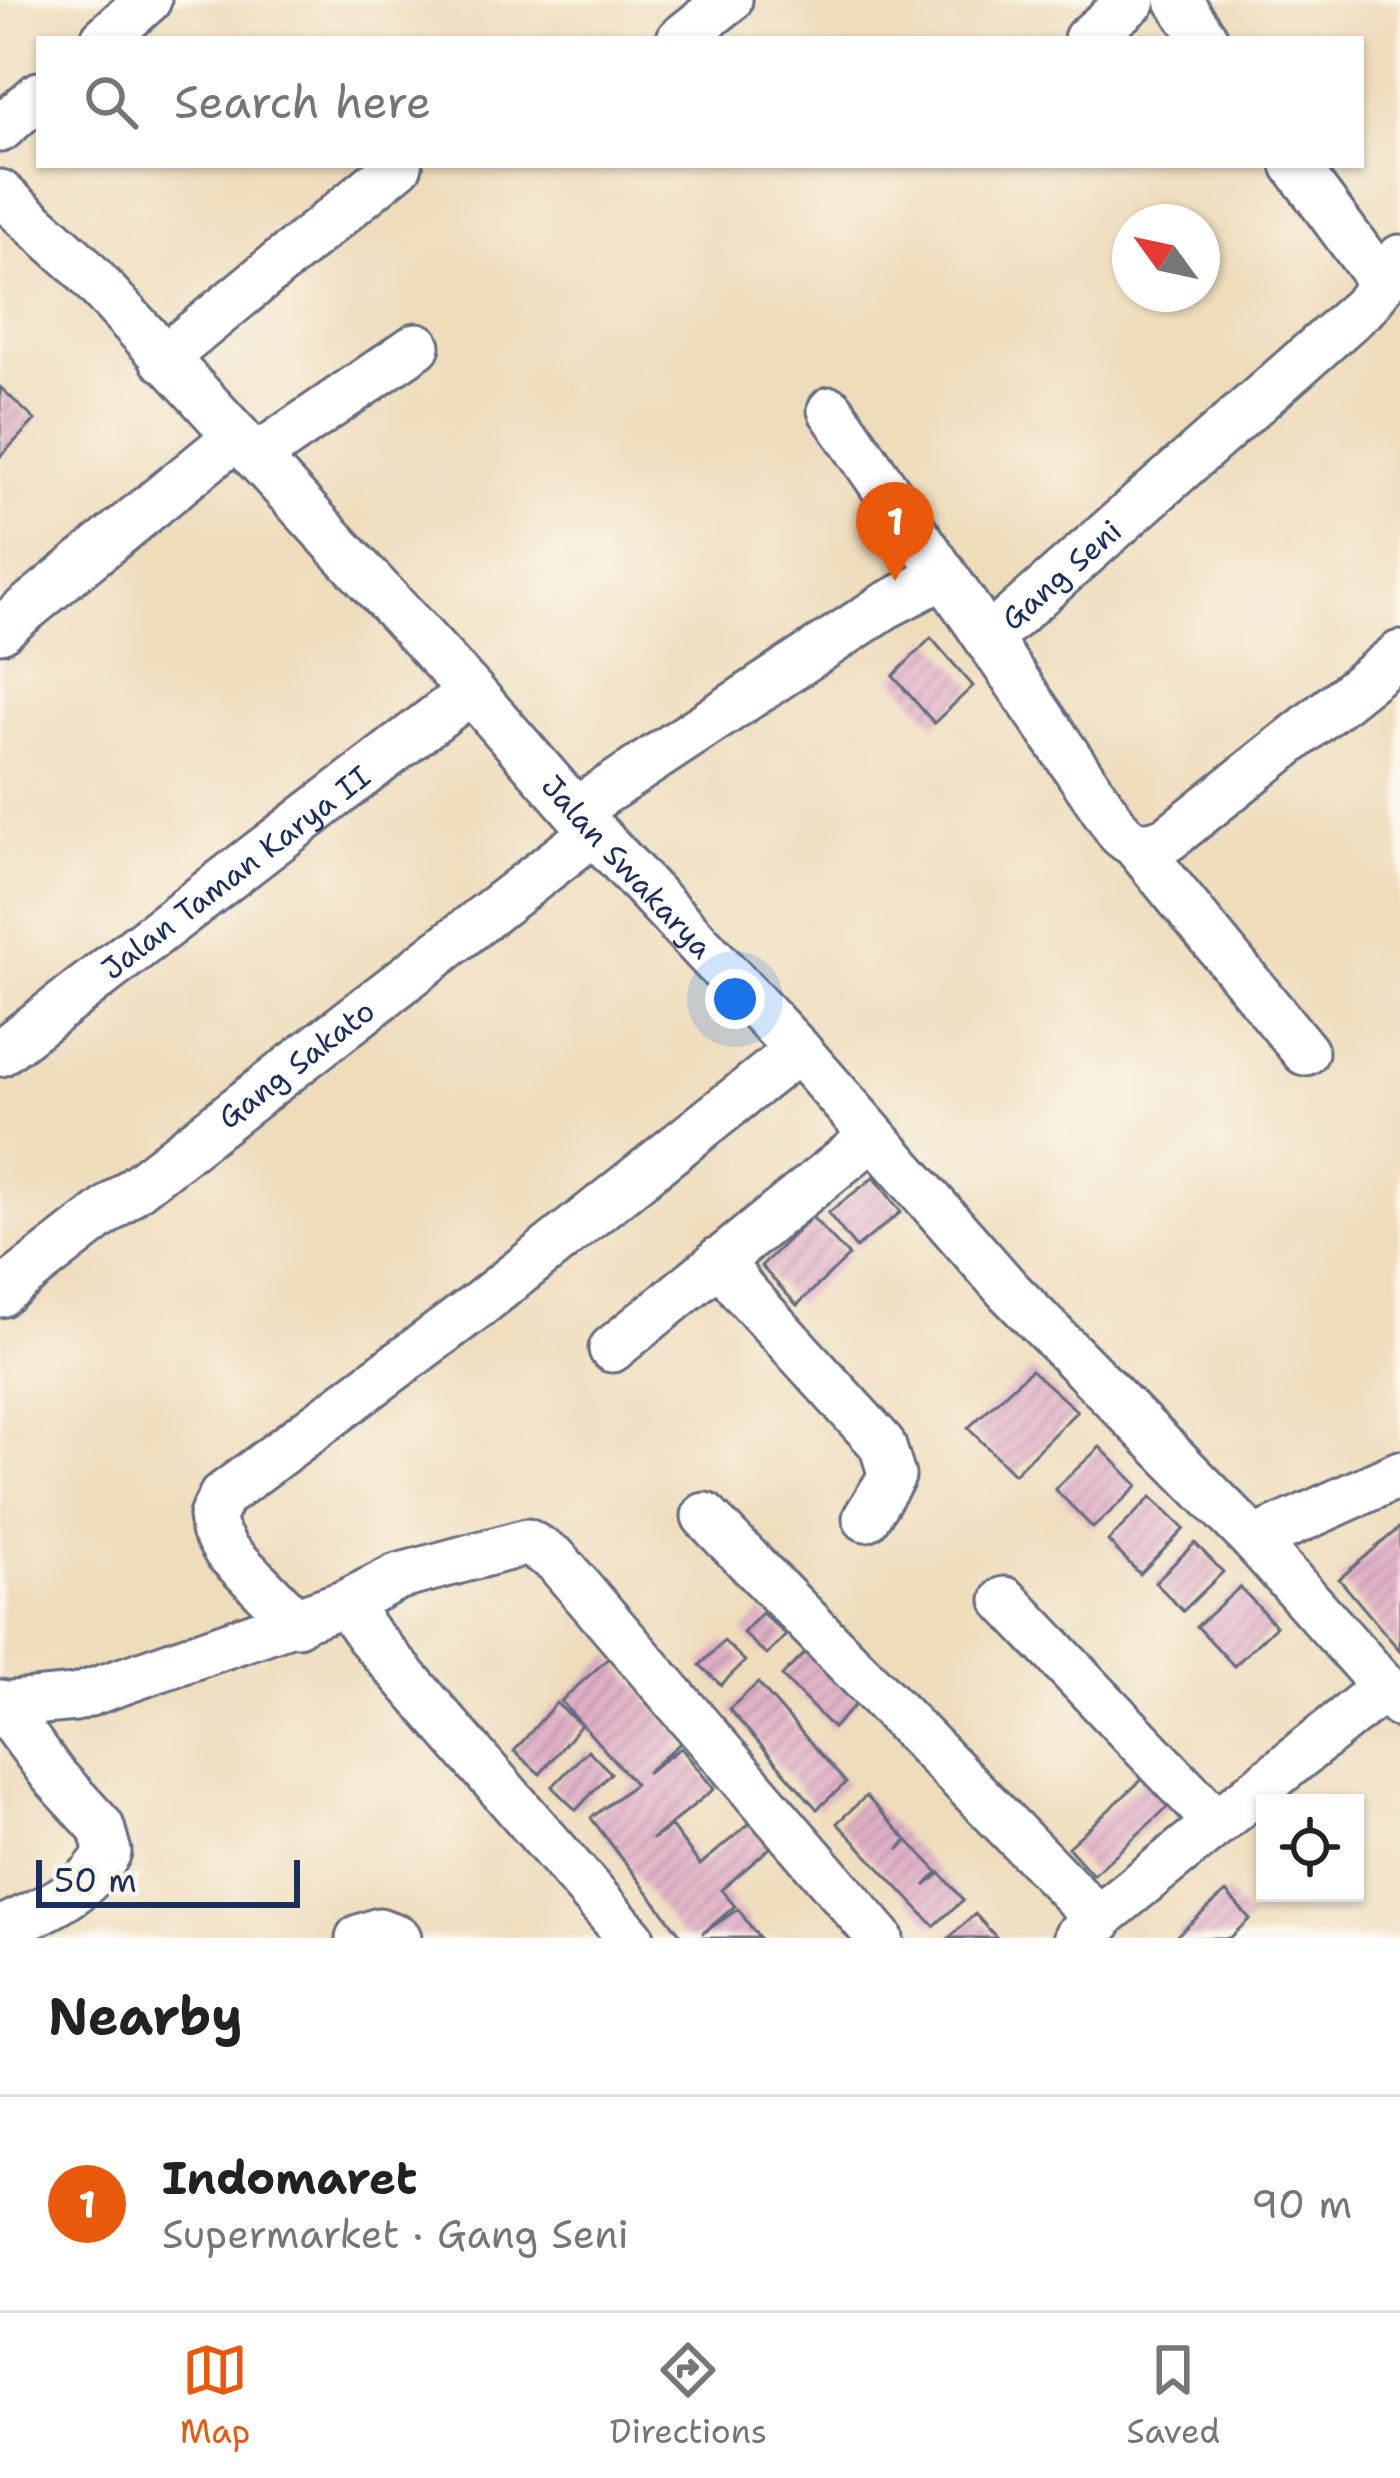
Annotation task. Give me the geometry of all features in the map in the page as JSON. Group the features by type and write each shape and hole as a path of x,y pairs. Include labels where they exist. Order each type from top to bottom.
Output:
{"street":[{"path":"107,36 148,0"},
{"path":"684,36 729,0"},
{"path":"1091,36 1133,0"},
{"path":"1178,0 1203,36"},
{"path":"0,129 36,98"},
{"path":"164,359 395,168"},
{"path":"1298,168 1391,271"},
{"name":"Jalan Swakarya","path":"0,194 78,263 798,1050 1009,1291 1254,1540 1393,1695"},
{"name":"Gang Seni","path":"831,410 988,639 1366,305 1391,271"},
{"path":"0,630 246,447 417,346"},
{"path":"586,821 885,606 943,576"},
{"path":"988,639 1120,833 1136,844 1305,1052"},
{"path":"1136,844 1148,846 1169,838 1400,654"},
{"name":"Jalan Taman Karya II","path":"0,1053 471,692"},
{"name":"Gang Sakato","path":"0,1294 586,821"},
{"path":"297,1623 219,1541 212,1516 222,1496 481,1304 798,1050"},
{"path":"612,1349 872,1138"},
{"path":"720,1259 742,1290 882,1444 892,1476 866,1518"},
{"path":"1254,1540 1400,1474"},
{"path":"705,1516 1087,1930 1215,1821 1393,1695"},
{"path":"1,1704 75,1698 297,1623 398,1577 526,1542 555,1559 880,1938"},
{"path":"1005,1600 1215,1821"},
{"path":"346,1603 368,1635 631,1938"},
{"path":"0,1930 59,1902 96,1876 108,1852 101,1827 1,1704"},
{"path":"358,1938 379,1931 398,1938"}],"building":[{"path":"0,387 35,420 0,457"},
{"path":"931,638 973,686 934,723 893,676"},
{"path":"874,1177 901,1212 856,1248 828,1213"},
{"path":"812,1217 849,1256 797,1305 761,1266"},
{"path":"1031,1370 1077,1411 1014,1474 968,1428"},
{"path":"1100,1447 1138,1486 1093,1528 1055,1489"},
{"path":"1151,1497 1184,1529 1140,1574 1108,1541"},
{"path":"1400,1527 1400,1651 1339,1579"},
{"path":"1195,1543 1223,1572 1183,1611 1155,1582"},
{"path":"1240,1587 1276,1626 1234,1666 1197,1626"},
{"path":"762,1613 786,1635 767,1655 743,1633"},
{"path":"724,1641 745,1661 721,1685 700,1665"},
{"path":"808,1650 859,1701 833,1728 782,1676"},
{"path":"611,1656 684,1740 646,1773 681,1748 714,1789 651,1840 671,1826 700,1865 750,1823 771,1847 721,1890 735,1906 702,1934 738,1909 759,1938 683,1938 591,1818 635,1784 561,1701"},
{"path":"758,1683 846,1783 817,1809 729,1709"},
{"path":"556,1703 581,1725 540,1774 514,1751"},
{"path":"588,1750 611,1773 576,1810 552,1787"},
{"path":"1147,1775 1172,1803 1093,1875 1068,1847"},
{"path":"866,1796 907,1840 898,1850 908,1841 938,1872 925,1886 940,1873 963,1900 934,1926 837,1823"},
{"path":"1226,1892 1250,1919 1229,1938 1174,1938"},
{"path":"975,1914 997,1938 949,1938"}],"place":[{"name":"Indomaret","path":"895,581"}]}
